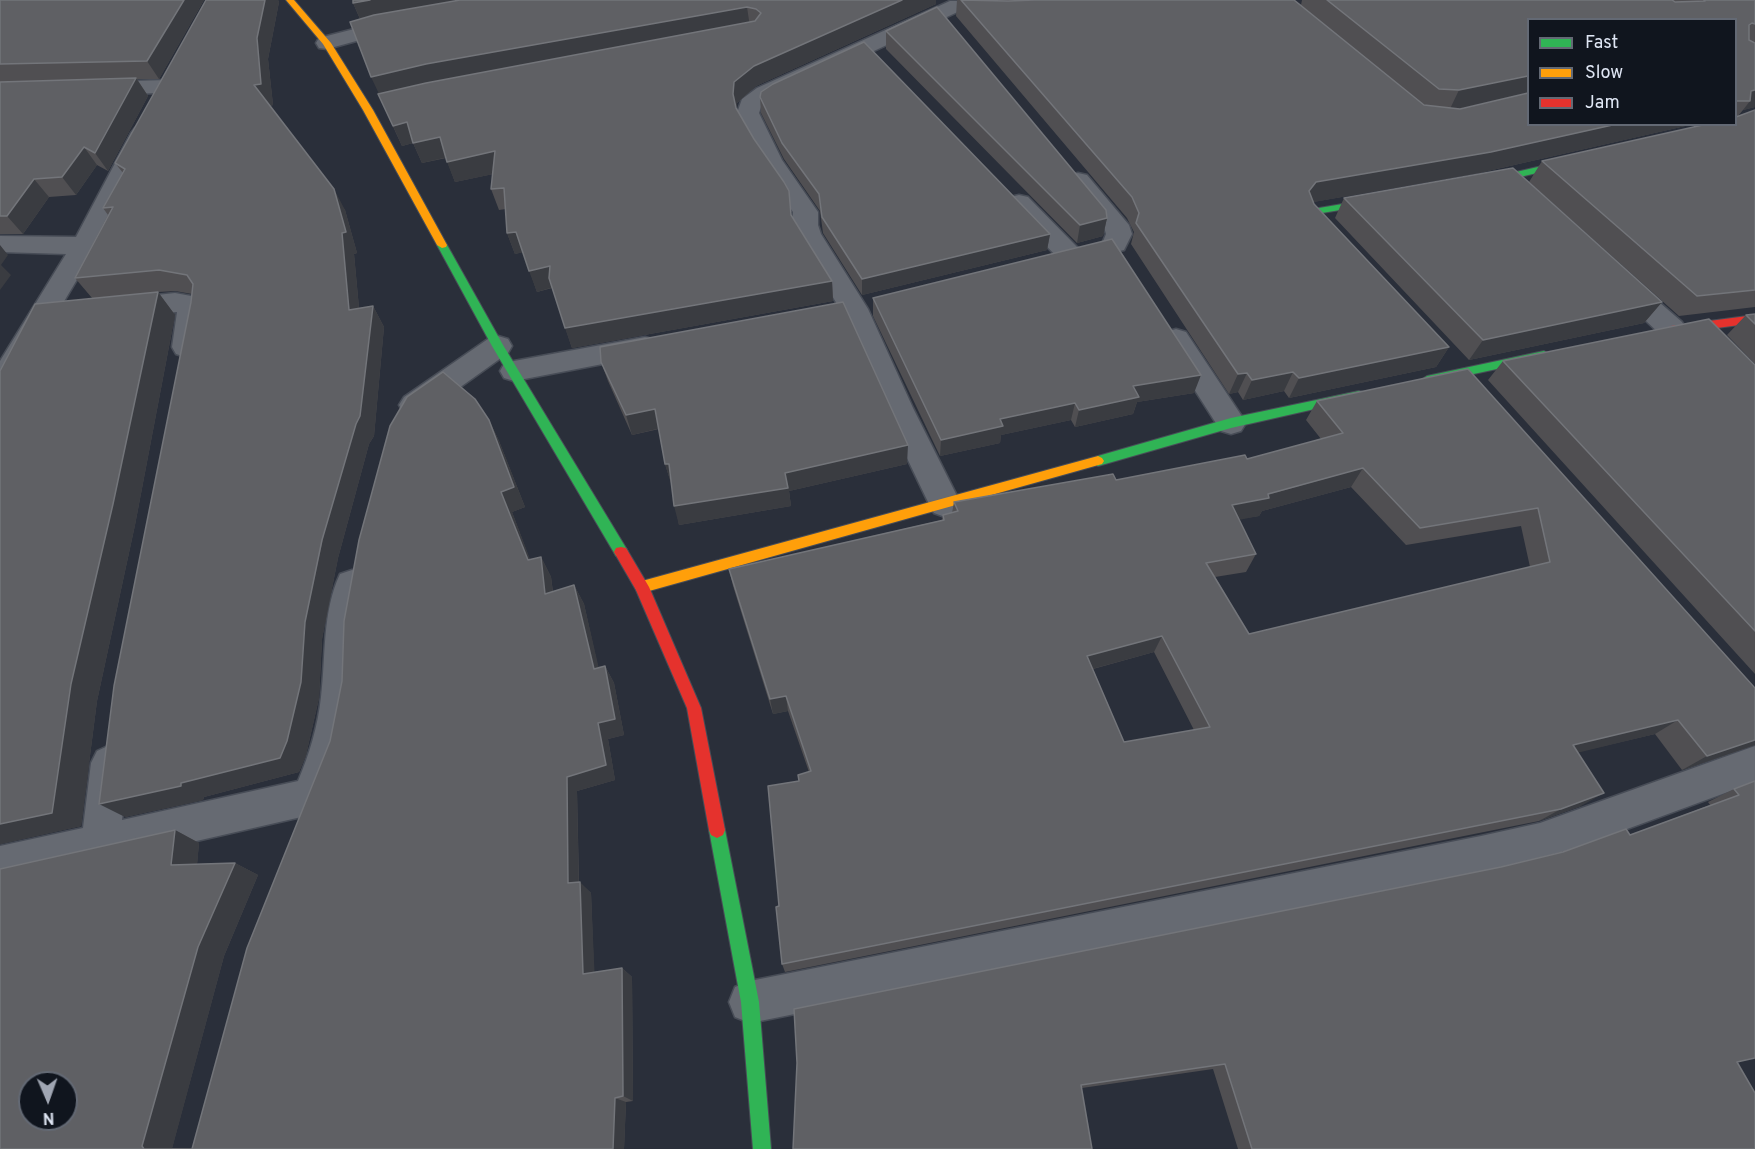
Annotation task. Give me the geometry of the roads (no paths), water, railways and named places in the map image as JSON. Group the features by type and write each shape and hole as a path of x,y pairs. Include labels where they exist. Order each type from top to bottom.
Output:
{"street":[{"path":"290,0 327,43 368,110 506,358 642,587 694,708 750,1002 762,1149"},
{"path":"945,504 898,408 854,308 808,234 805,225 806,213 770,161 748,113 750,104 765,93 876,54 954,7 956,32"},
{"path":"327,43 378,27 420,19"},
{"path":"1,382 84,246 171,80 72,89"},
{"path":"368,110 390,105"},
{"path":"1467,185 1515,185 1595,157"},
{"path":"1005,188 1058,258 1121,254 1116,225 1062,160"},
{"path":"1348,252 1316,217 1317,211 1398,197"},
{"path":"0,244 84,246"},
{"path":"1602,265 1676,329 1722,352"},
{"path":"42,315 175,302 192,305 180,379"},
{"path":"1160,313 1231,423"},
{"path":"1676,329 1755,319"},
{"path":"397,427 408,409 506,358 666,343"},
{"path":"1414,382 1554,353"},
{"path":"642,587 1231,423 1368,393"},
{"path":"0,866 100,844 304,813 327,756 336,709 341,639 359,548"},
{"path":"100,844 113,734"},
{"path":"750,1002 1481,856 1540,842 1755,764"}]}
